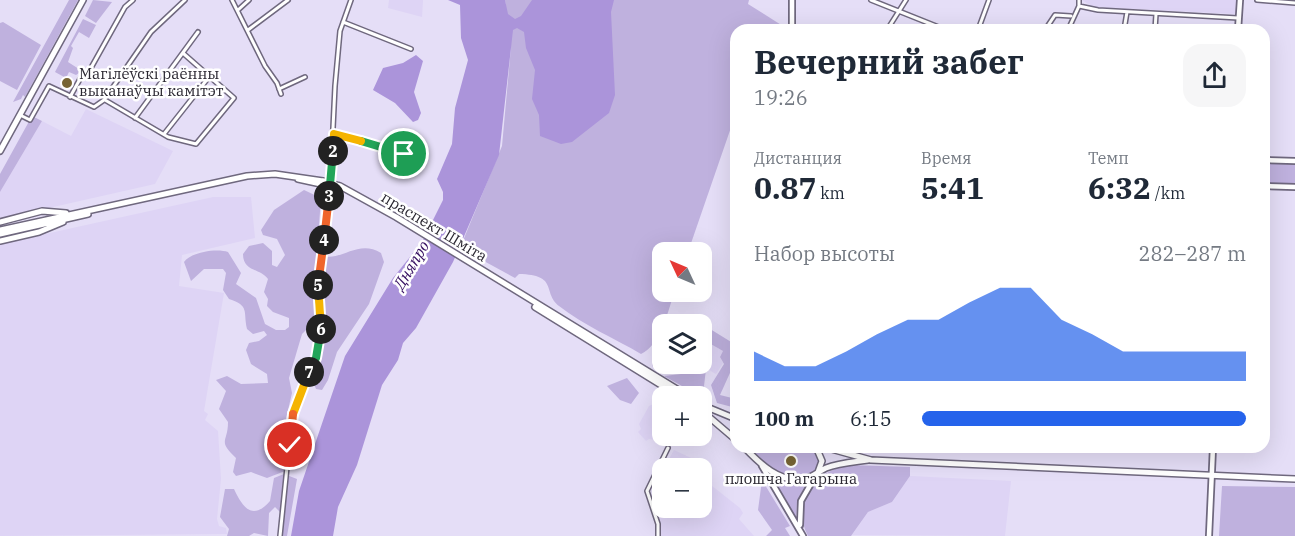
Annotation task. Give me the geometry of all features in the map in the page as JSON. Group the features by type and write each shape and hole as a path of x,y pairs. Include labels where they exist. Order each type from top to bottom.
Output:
{"main road":[{"path":"0,151 83,0"},
{"path":"792,0 792,24"},
{"path":"1238,24 1240,0"},
{"path":"1270,160 1295,161"},
{"name":"праспект Шміта","path":"0,232 255,175 293,175 339,188 395,219 663,386"},
{"path":"1270,186 1295,187"},
{"path":"0,222 42,211 70,216"},
{"path":"0,241 50,229 70,216"},
{"name":"праспект Шміта","path":"512,291 671,386"},
{"path":"712,409 730,417"},
{"path":"712,420 730,435"},
{"path":"750,453 761,465 802,533"},
{"path":"802,533 798,509 822,461 819,453"},
{"path":"847,453 870,459 1295,479"},
{"path":"1209,536 1214,453"},
{"path":"761,465 789,479 805,479 834,466 870,459"}],"street":[{"path":"70,97 80,79 87,75 125,7 133,0"},
{"path":"20,115 30,120 49,86 94,107 104,100 144,40 185,0"},
{"path":"232,0 280,94"},
{"path":"238,10 249,0"},
{"path":"248,30 288,0"},
{"path":"280,536 293,408 316,358 321,325 317,292 334,134 335,86 343,22 351,0"},
{"path":"872,0 930,24"},
{"path":"891,24 906,0"},
{"path":"980,24 989,0"},
{"path":"1071,24 1079,6 1079,0"},
{"path":"1257,0 1295,3"},
{"path":"1079,6 1127,12 1238,18"},
{"path":"1125,24 1127,12"},
{"path":"1155,24 1156,13"},
{"path":"1049,24 1056,15 1071,16"},
{"path":"343,22 411,49"},
{"path":"135,118 198,32"},
{"path":"104,100 168,137 196,144 234,98 184,54"},
{"path":"164,134 209,77"},
{"path":"279,89 305,77"},
{"path":"334,134 419,158"},
{"path":"658,536 658,524 646,491 668,448"}],"shaded area":[{"path":"69,0 78,0 25,97 23,95 21,99 13,102"},
{"path":"93,0 112,2 96,23 85,16"},
{"path":"389,0 423,0 422,17 388,8"},
{"path":"505,0 749,0 748,4 780,24 730,24 730,130 691,242 652,242 652,302 671,302 667,314 652,314 652,345 641,354 568,313 554,301 548,285 540,277 519,274 515,278 460,248 502,146 511,47"},
{"path":"1082,0 1236,0 1235,14 1093,7"},
{"path":"83,19 96,25 89,38 79,32 71,46 73,48 68,62 82,71 76,75 69,72 66,78 55,72"},
{"path":"3,22 41,45 17,90 0,81 0,23"},
{"path":"86,109 173,151 155,184 0,219 0,192 42,121 71,136"},
{"path":"32,116 42,121 0,192 0,174"},
{"path":"1270,162 1295,163 1295,185 1270,184"},
{"path":"304,190 321,198 317,253 332,257 363,248 372,249 381,253 384,262 369,304 337,352 328,380 322,390 316,389 311,377 320,351 319,332 315,326 308,328 302,334 289,378 292,393 286,419 287,432 301,455 298,466 267,478 251,472 236,476 233,472 236,458 225,444 228,422 219,409 226,391 216,380 227,376 241,384 268,383 267,374 251,364 246,350 249,343 259,341 267,335 264,331 253,334 247,329 243,307 229,299 223,290 226,273 223,269 204,269 191,281 184,262 204,252 217,250 228,252 241,273 236,284 256,298 265,324 276,330 285,330 289,327 289,318 273,312 267,306 268,299 264,292 268,279 246,264 243,254 249,246 263,243 272,251 272,265 277,267 285,255 277,239 263,235 261,230 274,210"},
{"path":"213,197 251,197 255,238 182,255 179,286 224,293 204,411 208,414 205,420 218,431 221,479 217,519 219,526 226,528 227,534 0,536 0,244"},
{"path":"712,330 730,341 730,373 720,395 730,398 730,406 717,403 711,385 724,364 720,357 723,351 712,345"},
{"path":"712,345 723,351 720,357 723,363 716,374 712,372"},
{"path":"705,374 704,386 682,386 664,376"},
{"path":"627,378 639,393 631,404 620,400 607,386"},
{"path":"652,405 652,439 646,441 638,432 641,429 639,424"},
{"path":"674,450 691,458 670,458"},
{"name":"плошча Гагарына","path":"754,453 816,453 820,459 817,470 799,476 771,468"},
{"path":"849,465 910,467 910,476 892,502 868,512 851,536 808,536 803,523 802,511 808,490 825,474"},
{"path":"284,474 297,479 287,536 281,536 281,513 275,507 269,513 268,536 254,533 249,536 227,536 229,529 220,517 225,489 234,489 244,506 253,511 258,510 270,501 274,478"},
{"path":"769,474 786,482 807,482 797,502 796,519"},
{"path":"910,476 1011,481 1005,536 852,535 868,512 892,502"},
{"path":"762,480 790,526 785,528 790,536 766,536 772,530 758,510"},
{"path":"712,486 740,508 743,513 739,519 754,536 659,536 656,518 712,518"},
{"path":"1222,486 1295,487 1295,536 1219,536"}],"water":[{"name":"Дняпро","path":"448,0 505,0 508,14 515,19 521,16 532,0 614,0 611,12 615,95 609,113 572,142 561,144 540,136 539,115 532,99 535,70 526,48 524,32 517,28 513,30 499,155 453,262 416,328 403,343 398,360 382,385 357,465 338,507 333,536 291,536 299,491 345,356 393,278 422,242 443,200 443,192 437,179 452,144 455,108 468,60 461,38 460,5"},
{"path":"416,55 423,61 414,92 421,113 418,120 413,122 395,103 373,90 383,68 403,63"}],"place":[{"name":"Магілёўскі раённы выканаўчы камітэт","path":"67,83"},
{"name":"плошча Гагарына","path":"791,461"}],"route":[{"path":"290,445 293,408 316,358 321,325 317,292 332,170 334,134 404,154"}]}
